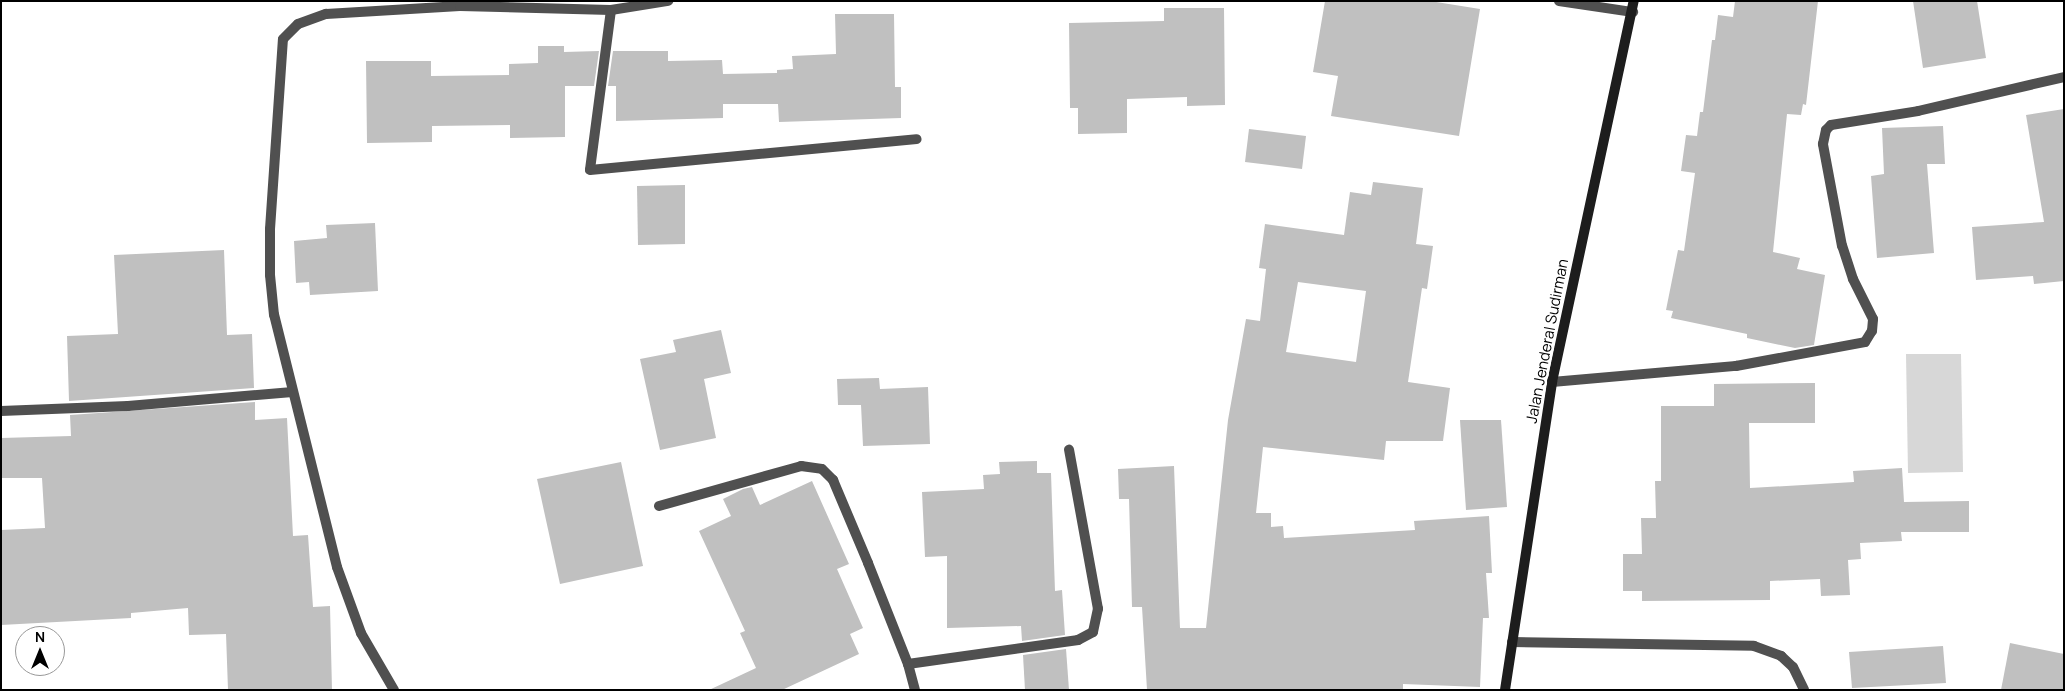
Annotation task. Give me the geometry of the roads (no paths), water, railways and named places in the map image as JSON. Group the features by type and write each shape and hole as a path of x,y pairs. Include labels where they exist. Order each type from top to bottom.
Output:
{"street":[{"path":"394,690 361,634 338,566 292,392 274,315 270,275 283,39 298,24 326,14 460,4 611,10 668,1"},
{"path":"1559,1 1634,6"},
{"name":"Jalan Jenderal Sudirman","path":"1505,690 1552,382 1634,6"},
{"path":"611,10 590,170 917,139"},
{"path":"1552,382 1736,366 1865,342 1872,331 1874,319 1853,278 1842,246 1823,144 1826,130 1831,125 1928,109 2064,77"},
{"path":"1,410 128,406 292,392"},
{"path":"908,664 1078,640 1093,632 1098,609 1069,450"},
{"path":"659,506 800,466 822,469 833,480 908,664 915,690"},
{"path":"1512,642 1754,646 1781,656 1793,667 1804,690"}]}
